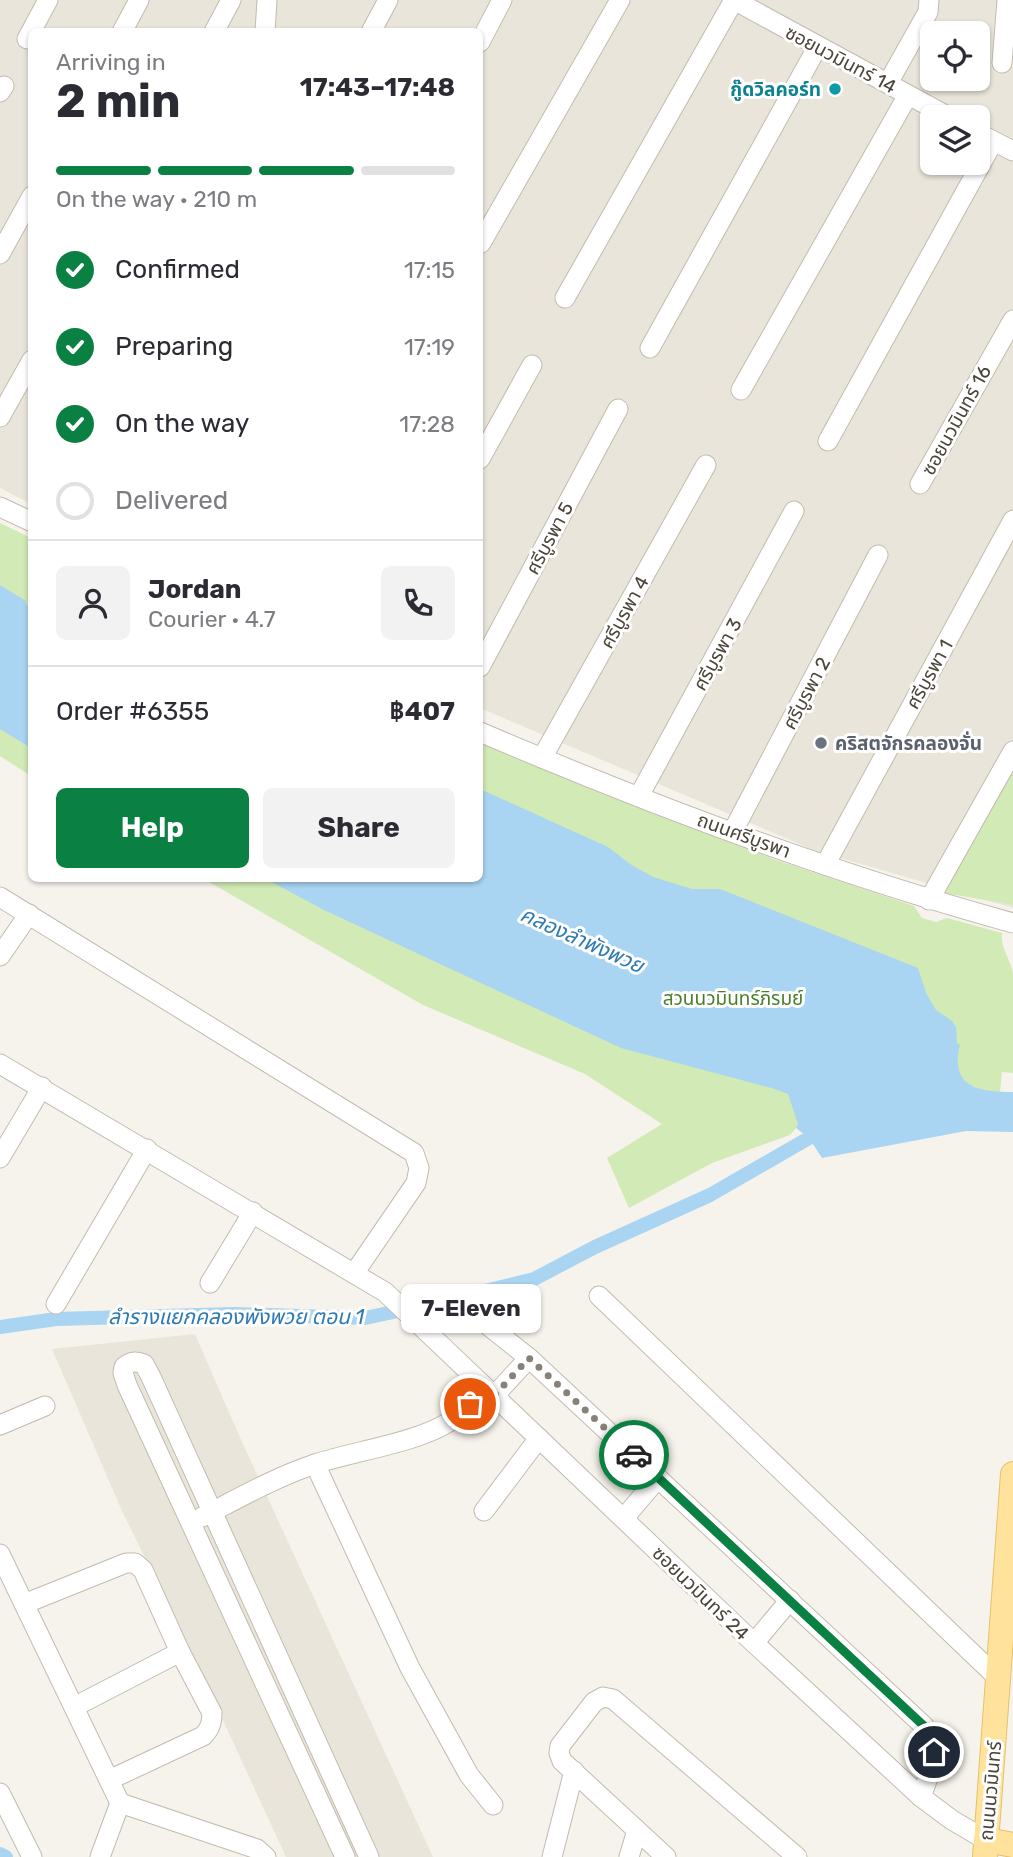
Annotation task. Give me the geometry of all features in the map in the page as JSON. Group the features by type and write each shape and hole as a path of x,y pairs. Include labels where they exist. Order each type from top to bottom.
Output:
{"main road":[{"name":"ถนนนวมินทร์","path":"985,1848 1013,1474"},
{"path":"985,1848 1013,1845"}],"street":[{"path":"33,28 48,0"},
{"path":"124,28 139,0"},
{"path":"216,28 231,0"},
{"path":"265,28 267,0"},
{"path":"373,28 388,0"},
{"path":"483,36 502,0"},
{"path":"483,240 620,0"},
{"path":"565,298 734,0"},
{"name":"ซอยนวมินทร์ 14","path":"734,0 927,105"},
{"path":"888,83 928,12 929,0"},
{"path":"1002,63 1007,0"},
{"path":"650,348 818,46"},
{"path":"741,390 908,95"},
{"path":"990,139 1013,151"},
{"path":"828,441 966,175"},
{"path":"0,254 28,203"},
{"name":"ซอยนวมินทร์ 16","path":"920,484 1013,320"},
{"path":"483,455 532,365"},
{"path":"0,417 28,367"},
{"name":"ศรีบูรพา 5","path":"483,661 618,409"},
{"name":"ศรีบูรพา 4","path":"542,758 706,465"},
{"path":"0,507 28,520"},
{"name":"ศรีบูรพา 3","path":"639,796 794,511"},
{"name":"ศรีบูรพา 1","path":"825,865 1013,520"},
{"name":"ศรีบูรพา 2","path":"733,831 878,555"},
{"name":"ถนนศรีบูรพา","path":"483,733 639,796 825,865 929,900 1013,923"},
{"path":"929,900 1013,751"},
{"path":"0,897 414,1153 419,1168 416,1183 355,1272"},
{"path":"0,956 29,914"},
{"name":"ซอยนวมินทร์ 24","path":"0,1064 385,1292 754,1643 921,1797 985,1848"},
{"path":"0,1158 42,1087"},
{"path":"56,1304 147,1149"},
{"path":"210,1283 253,1212"},
{"path":"599,1296 999,1679"},
{"path":"480,1319 529,1358 924,1726 932,1736 934,1752 932,1767 921,1797"},
{"path":"192,1522 282,1477 315,1464 431,1432 489,1392 529,1358"},
{"path":"345,1857 127,1385 123,1373 129,1362 144,1364 369,1857"},
{"path":"0,1426 45,1406"},
{"path":"484,1511 539,1438"},
{"path":"315,1464 410,1668 469,1775 493,1805"},
{"path":"624,1518 658,1478"},
{"path":"0,1554 120,1803 257,1849 266,1857"},
{"path":"24,1604 126,1563 135,1563 143,1570 180,1652 212,1713 209,1730 203,1736 109,1780"},
{"path":"754,1643 790,1600"},
{"path":"74,1707 180,1652"},
{"path":"666,1857 562,1760 559,1753 560,1746 594,1702 603,1697 613,1699 797,1857"},
{"path":"552,1857 574,1771"},
{"path":"0,1793 32,1857"},
{"path":"100,1857 120,1803"},
{"path":"629,1857 637,1830"}],"shaded area":[{"path":"0,0 1013,0 1013,908 816,851 483,709 483,28 28,28 28,502 0,488"},
{"path":"195,1334 433,1857 286,1857 190,1649 122,1511 52,1349"}],"green space":[{"path":"0,523 28,537 28,774 0,756"},
{"name":"สวนนวมินทร์ภิรมย์","path":"483,739 611,795 776,860 914,906 922,918 936,922 947,918 1002,933 1013,974 1013,1073 1002,1072 1000,1092 993,1093 968,1085 796,1128 790,1135 712,1163 629,1208 607,1158 662,1124 585,1074 423,1005 209,882 483,882"},
{"path":"1013,760 1013,905 939,892"}],"water":[{"path":"0,585 26,601 28,606 28,746 0,729"},
{"name":"คลองลำพังพวย","path":"483,790 608,847 653,877 692,889 720,889 918,968 926,993 936,1010 956,1027 957,1044 960,1044 959,1070 963,1079 989,1091 1013,1092 1013,1132 966,1131 822,1158 809,1138 796,1128 798,1124 788,1094 621,1048 324,910 272,882 483,882"}],"waterway":[{"name":"ลำรางแยกคลองพังพวย ตอน 1","path":"0,1327 56,1319 235,1314 365,1318 440,1302 534,1279 595,1247 710,1195 824,1132"},
{"path":"0,1854 6,1857"}],"way so far":[{"path":"470,1404 483,1387 494,1396 529,1358 634,1455"}],"place":[{"name":"กู๊ดวิลคอร์ท","path":"835,89"},
{"name":"คริสตจักรคลองจั่น","path":"821,743"},
{"name":"7-Eleven","path":"470,1404"}],"route":[{"path":"634,1455 924,1726 932,1736 934,1752"}]}
